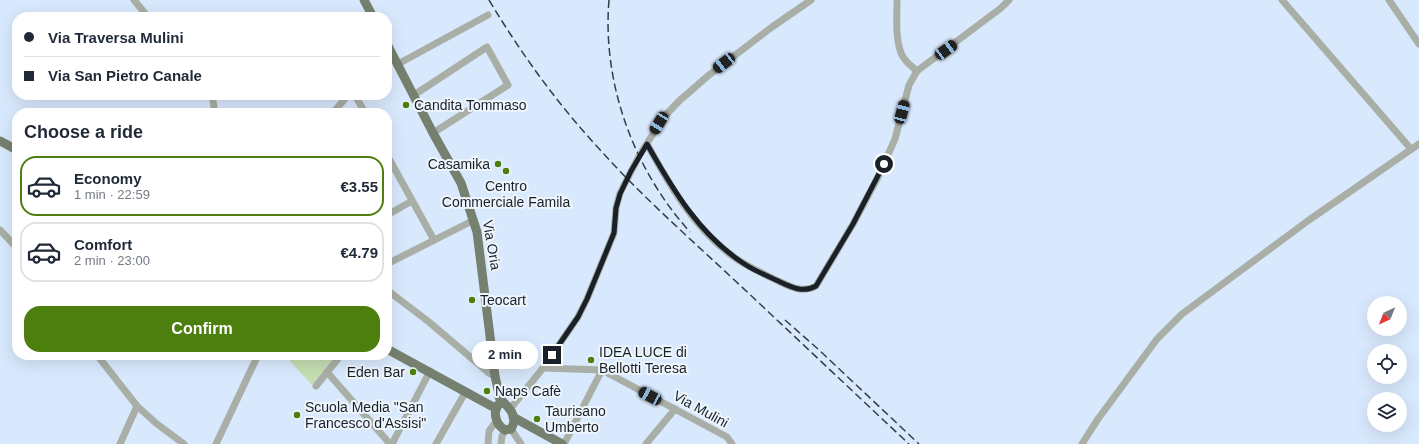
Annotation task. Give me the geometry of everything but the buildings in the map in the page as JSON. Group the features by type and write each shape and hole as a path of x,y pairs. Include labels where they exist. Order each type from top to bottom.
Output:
{"main road":[{"path":"364,0 370,12"},
{"name":"Via Oria","path":"392,59 398,64 433,133 461,183 474,220 477,232 499,403 497,420"},
{"path":"0,141 12,147"},
{"path":"392,352 466,392 499,403 514,416 563,444"},
{"path":"497,420 501,428 508,429 513,423 514,416"}],"street":[{"path":"134,0 144,12"},
{"path":"514,416 543,368 578,317 587,299 614,233 616,208 620,194 634,166 663,118 685,95 758,38 811,0"},
{"path":"897,0 898,38 901,53 907,63 917,71"},
{"path":"647,144 676,194 697,222 730,255 748,266 790,286 801,290 809,290 816,286 820,280 853,224 878,177 895,139 908,85 917,71 1001,8 1009,0"},
{"path":"1282,0 1411,149"},
{"path":"1389,0 1419,44"},
{"path":"398,64 488,15"},
{"path":"414,95 487,47 508,85 433,133"},
{"path":"337,108 344,100"},
{"path":"1082,444 1098,419 1157,339 1182,314 1309,220 1419,144"},
{"path":"392,168 434,240"},
{"path":"392,212 412,201"},
{"path":"392,261 474,220"},
{"path":"0,230 12,243"},
{"path":"392,294 429,322 489,373 495,376"},
{"path":"101,360 137,406 180,443"},
{"path":"216,444 256,360"},
{"path":"316,386 337,360"},
{"name":"Via Mulini","path":"543,368 602,370 727,438 732,444"},
{"path":"563,444 602,370"},
{"path":"327,372 391,444 430,372"},
{"path":"436,444 466,392"},
{"path":"120,444 137,406"},
{"path":"646,444 675,409"},
{"path":"488,444 489,431 497,420"},
{"path":"501,444 502,436 508,429 521,444"}],"green space":[{"path":"289,360 333,360 312,385"}],"railway":[{"path":"489,0 528,60 556,98 571,117 633,185 909,444"},
{"path":"609,0 608,32 611,63 617,94 626,124 638,153 653,181 670,208 690,232"},
{"path":"785,320 919,444"}],"place":[{"name":"Candita Tommaso","path":"406,105"},
{"name":"Casamika","path":"498,164"},
{"name":"Centro Commerciale Famila","path":"506,171"},
{"name":"Teocart","path":"472,300"},
{"name":"IDEA LUCE di Bellotti Teresa","path":"591,360"},
{"name":"Eden Bar","path":"413,372"},
{"name":"Naps Cafè","path":"487,391"},
{"name":"Scuola Media \"San Francesco d'Assisi\"","path":"297,415"},
{"name":"Taurisano Umberto","path":"537,419"}],"route":[{"path":"552,355 578,317 587,299 614,233 616,208 620,194 639,156 647,144 676,194 697,222 730,255 748,266 801,290 809,290 816,286 853,224 884,164"}]}
